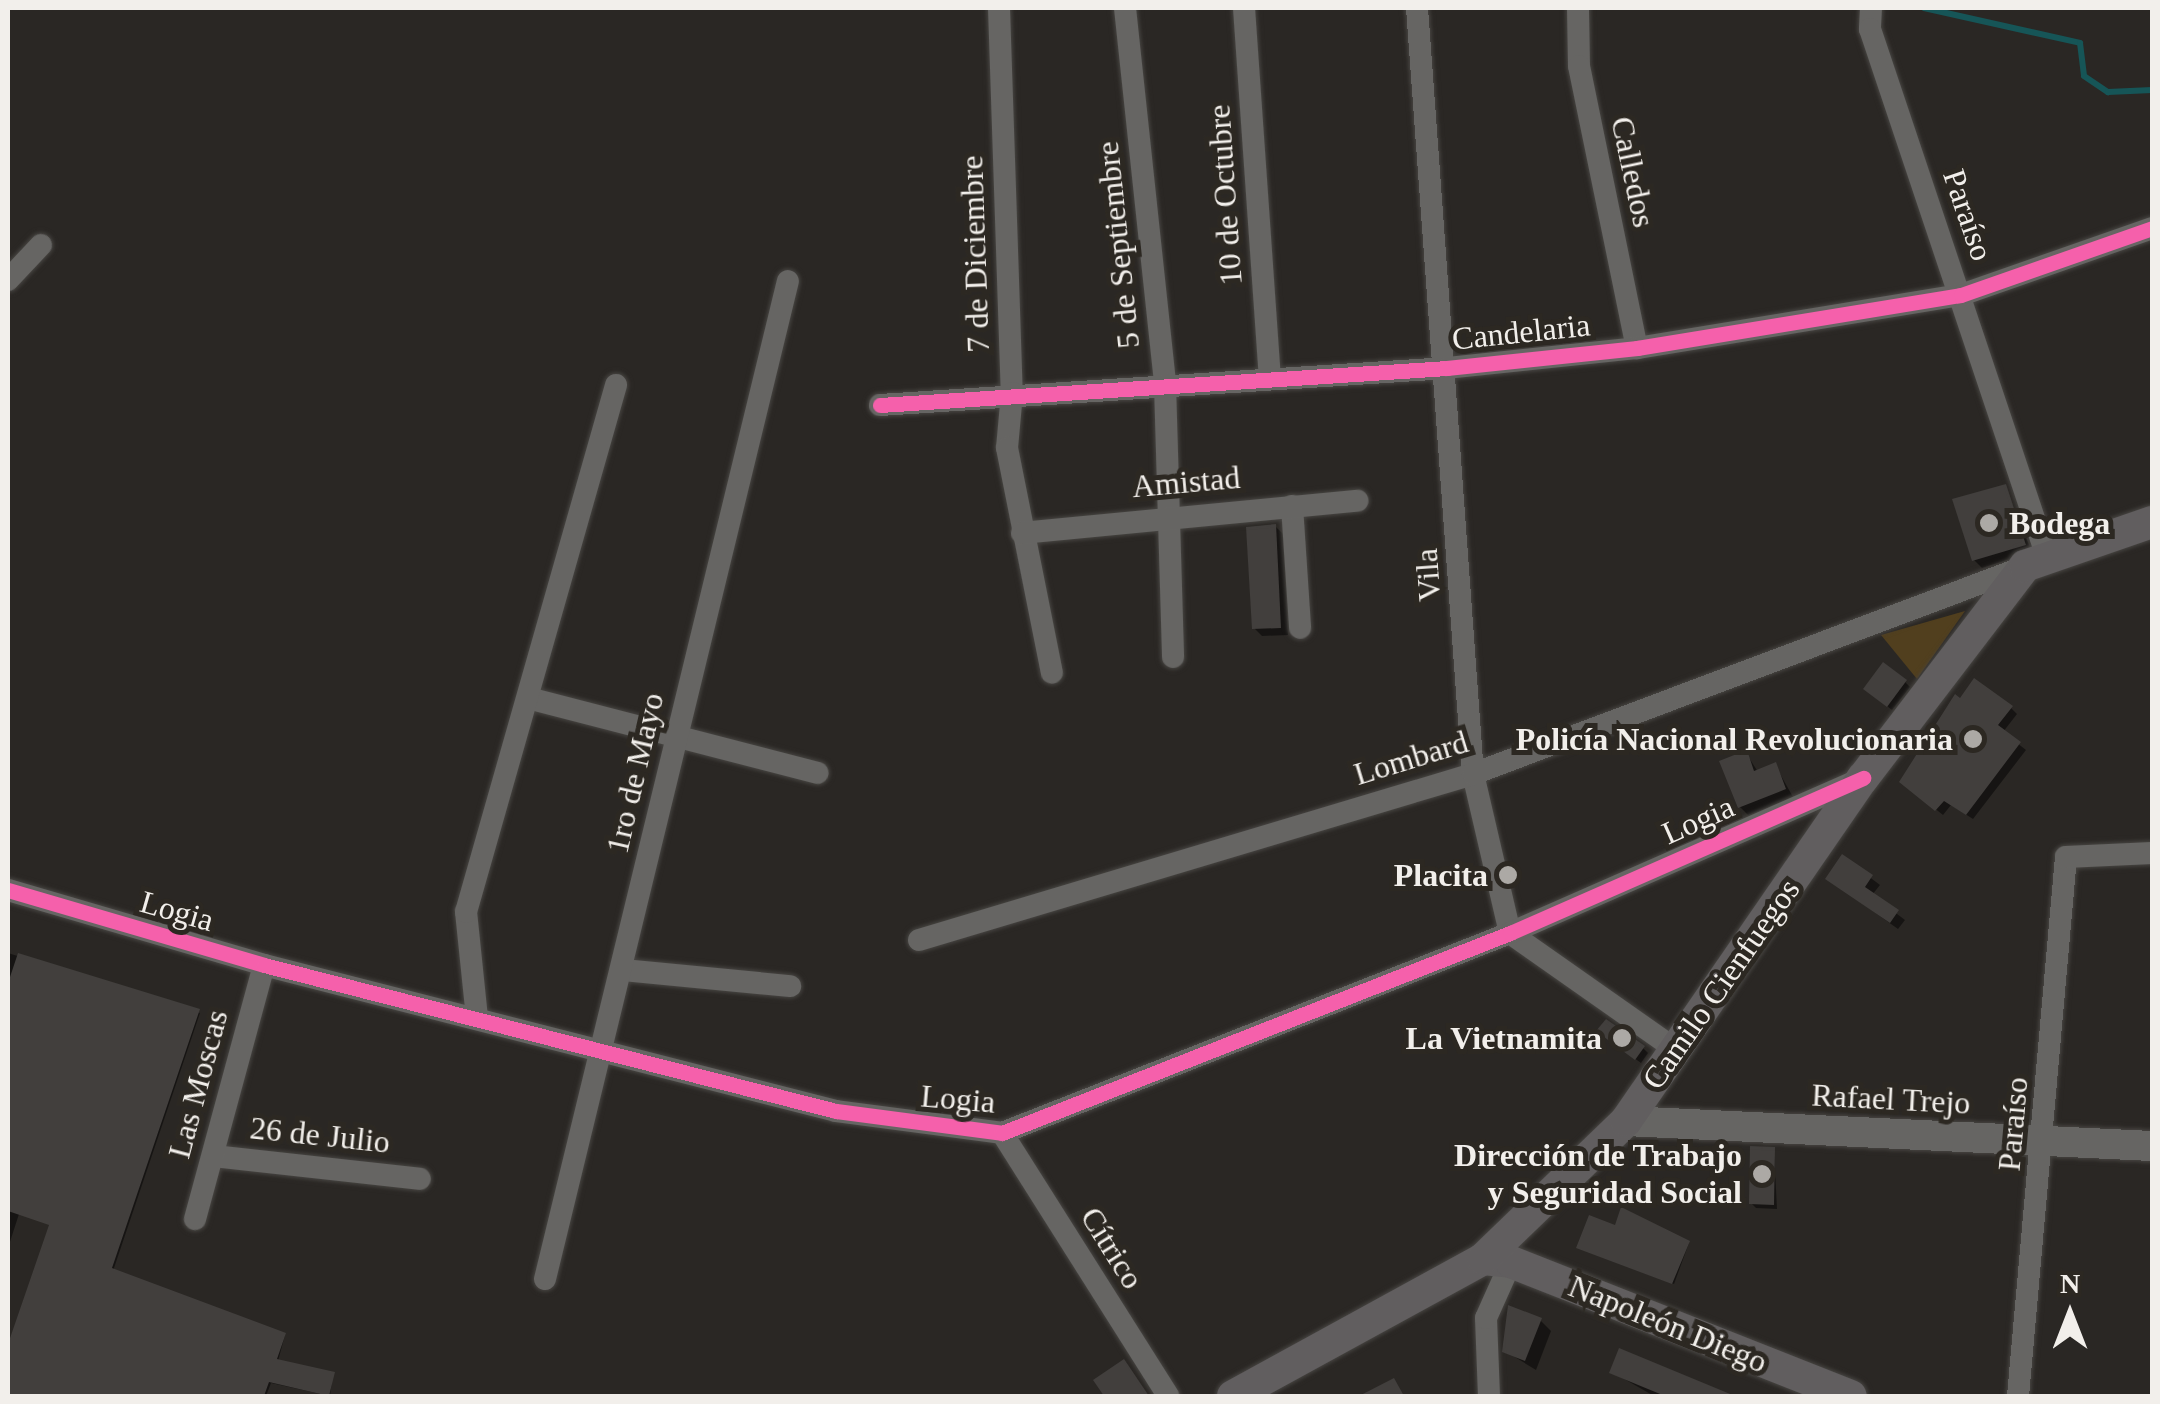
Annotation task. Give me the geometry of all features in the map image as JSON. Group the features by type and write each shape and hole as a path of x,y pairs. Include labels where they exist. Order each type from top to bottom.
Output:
{"main road":[{"path":"2036,562 2152,522"},
{"name":"Camilo Cienfuegos","path":"1233,1396 1497,1260 1626,1121 1863,778 2036,562"},
{"name":"Napoleón Diego","path":"1497,1260 1851,1396"}],"street":[{"name":"7 de Diciembre","path":"998,8 1012,393 1007,448 1052,673"},
{"name":"5 de Septiembre","path":"1125,8 1165,385 1172,657"},
{"name":"10 de Octubre","path":"1244,8 1270,379"},
{"name":"Vila","path":"1417,8 1447,368 1473,774 1510,933"},
{"name":"Calledos","path":"1578,8 1578,66 1636,348"},
{"name":"Paraíso","path":"1871,8 1870,28 1961,295 2036,562"},
{"name":"Candelaria","path":"880,406 1012,393 1447,368 1636,348 1961,295 2152,228"},
{"path":"8,280 41,245"},
{"name":"1ro de Mayo","path":"545,1279 788,281"},
{"path":"477,1018 466,912 616,384"},
{"name":"Amistad","path":"1022,532 1169,515 1356,501"},
{"path":"1292,506 1300,628"},
{"name":"Lombard","path":"919,940 1473,774 2036,562"},
{"path":"528,698 816,773"},
{"name":"Logia","path":"8,890 264,965 836,1111 1002,1134 1510,933 1863,778"},
{"name":"Paraíso","path":"2018,1396 2045,1142 2066,857 2152,853"},
{"path":"1510,933 1676,1049"},
{"name":"Las Moscas","path":"195,1220 264,965"},
{"path":"622,970 790,986"},
{"name":"Rafael Trejo","path":"1626,1121 2152,1146"},
{"name":"Cítrico","path":"1002,1134 1168,1396"},
{"name":"26 de Julio","path":"212,1156 420,1179"},
{"path":"1489,1396 1486,1318 1497,1260"}],"shaded area":[{"path":"1965,611 1917,679 1881,635"}],"building":[{"name":"Bodega","path":"2006,484 2026,545 1972,561 1952,499"},
{"path":"1276,524 1281,628 1252,629 1246,527"},
{"path":"1883,662 1907,680 1887,707 1863,689"},
{"path":"1974,678 2013,706 1998,725 2021,742 1966,815 1944,801 1935,811 1899,782 1955,694 1960,698"},
{"path":"1747,750 1754,771 1776,762 1786,789 1738,808 1719,761"},
{"path":"1842,854 1873,875 1865,887 1899,910 1890,923 1825,879"},
{"path":"18,953 200,1009 112,1268 286,1333 277,1359 335,1372 329,1396 269,1382 264,1396 8,1396 8,1344 49,1225 8,1211 8,983"},
{"name":"La Vietnamita","path":"1606,1019 1645,1046 1635,1060 1596,1031"},
{"name":"Dirección de Trabajo y Seguridad Social","path":"1750,1146 1775,1147 1774,1205 1749,1204"},
{"path":"1621,1207 1690,1241 1672,1284 1576,1248 1589,1215 1615,1225"},
{"path":"1508,1305 1542,1318 1525,1361 1502,1352"},
{"path":"1619,1348 1735,1396 1665,1396 1609,1373"},
{"path":"1124,1359 1149,1396 1104,1396 1093,1380"},
{"path":"1394,1378 1404,1396 1359,1396"}],"waterway":[{"path":"1924,8 2080,43 2084,76 2108,92 2152,90"}],"cycle path":[{"path":"880,405 1447,368 1637,348 1961,295 2152,228"},
{"path":"8,890 264,965 836,1111 1002,1133 1510,933 1863,778"}],"place":[{"name":"Bodega","path":"1989,523"},
{"name":"Policía Nacional Revolucionaria","path":"1973,739"},
{"name":"Placita","path":"1508,875"},
{"name":"La Vietnamita","path":"1622,1038"},
{"name":"Dirección de Trabajo y Seguridad Social","path":"1762,1174"}]}
